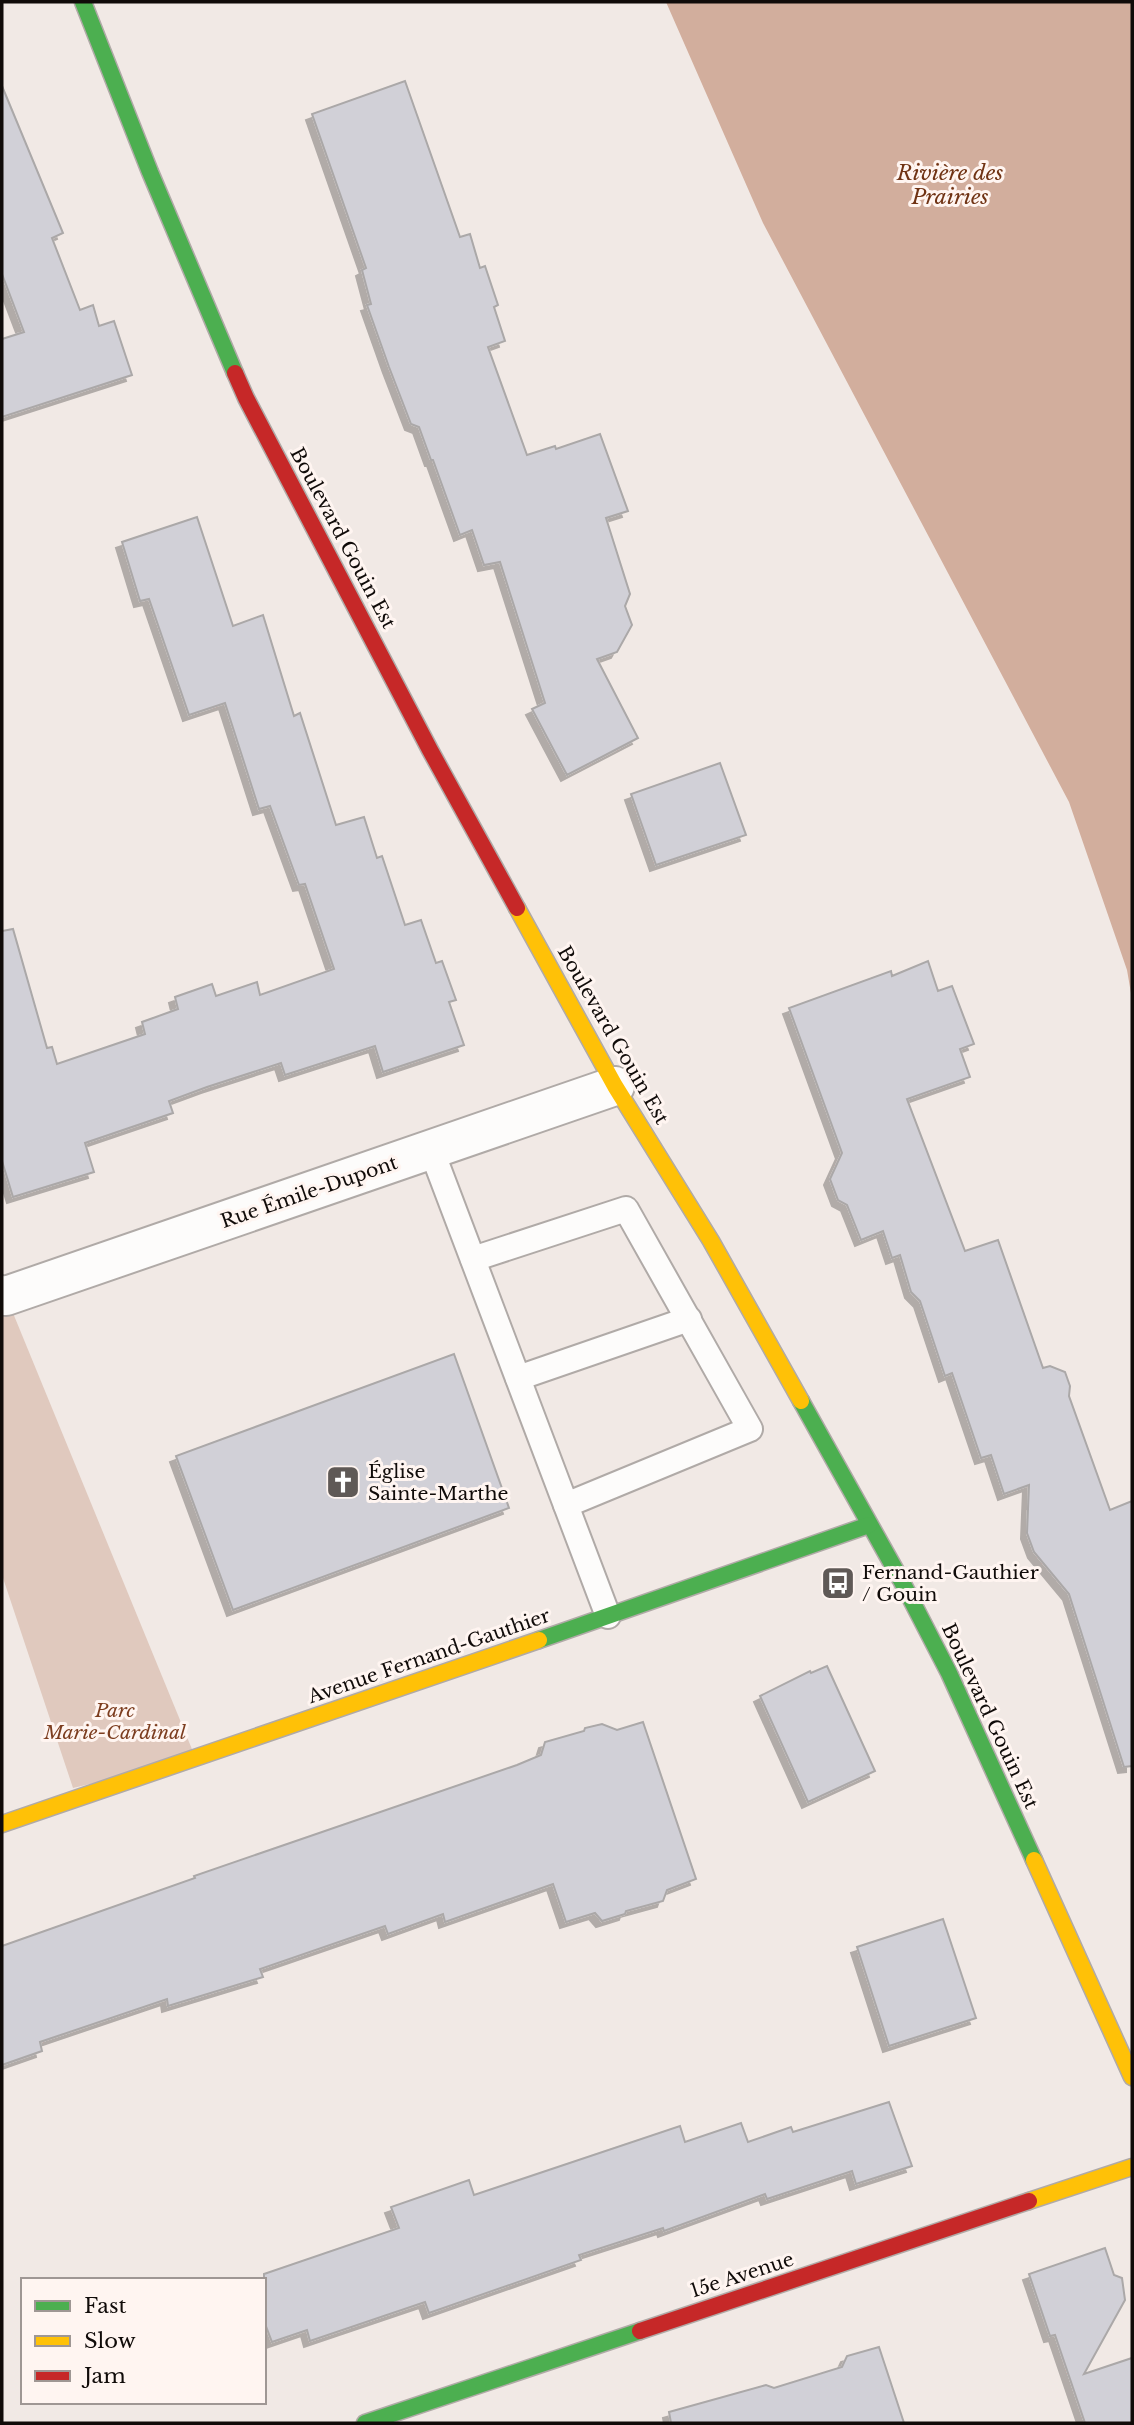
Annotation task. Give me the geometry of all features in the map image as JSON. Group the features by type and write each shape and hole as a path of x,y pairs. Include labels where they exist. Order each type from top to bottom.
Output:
{"street":[{"name":"Boulevard Gouin Est","path":"83,2 150,172 246,398 429,750 615,1086 711,1241 949,1673 1132,2077"},
{"name":"Rue Émile-Dupont","path":"2,1295 6,1296 615,1086"},
{"name":"Avenue Fernand-Gauthier","path":"2,1824 869,1525"},
{"name":"15e Avenue","path":"365,2423 1132,2167"}],"lane":[{"path":"431,1149 608,1616"},
{"path":"473,1259 626,1209 750,1429 566,1505"},
{"path":"518,1378 689,1318"}],"green space":[{"name":"Parc Marie-Cardinal","path":"2,1295 6,1296 196,1759 73,1788 2,1575"}],"water":[{"name":"Rivière des Prairies","path":"666,2 1132,2 1132,999 1127,970 1069,802 763,223"}],"building":[{"path":"405,81 460,237 470,234 480,268 485,266 498,305 494,307 505,341 488,347 527,455 555,446 556,449 600,434 628,511 606,518 630,594 625,606 632,625 617,652 597,659 638,738 567,775 532,709 545,703 500,562 484,565 472,530 460,535 433,460 419,427 411,424 389,367 367,305 371,304 362,270 366,268 312,114"},
{"path":"2,86 63,233 52,238 80,310 93,305 99,326 114,321 132,375 2,417 2,339 24,332 2,274"},
{"path":"197,517 233,626 263,615 294,716 300,713 336,825 364,817 377,858 382,856 405,925 421,920 436,963 442,961 456,1000 449,1002 464,1045 383,1072 375,1046 285,1075 281,1063 207,1087 169,1101 173,1113 85,1143 94,1172 13,1197 2,1161 2,931 13,929 47,1048 52,1047 57,1064 145,1034 142,1022 178,1009 175,997 212,984 216,996 257,982 260,995 334,969 305,884 299,885 270,806 259,809 225,703 189,715 149,599 140,601 122,542"},
{"path":"720,763 746,835 656,865 631,794"},
{"path":"928,961 938,991 952,986 974,1044 960,1049 970,1077 907,1099 965,1251 998,1240 1043,1368 1050,1366 1065,1372 1070,1386 1069,1396 1110,1510 1132,1501 1132,1766 1124,1767 1069,1594 1034,1552 1027,1533 1029,1485 1004,1494 991,1455 981,1458 952,1373 945,1376 920,1301 911,1292 900,1255 892,1258 883,1231 861,1240 847,1205 838,1200 830,1179 842,1153 789,1008 891,971 892,976"},
{"name":"Église Sainte-Marthe","path":"454,1354 509,1508 233,1610 176,1456"},
{"path":"827,1666 875,1771 808,1802 760,1696 810,1671 811,1673"},
{"path":"643,1722 696,1879 667,1890 663,1901 602,1921 595,1913 566,1922 553,1884 445,1922 443,1914 388,1934 385,1926 260,1969 263,1977 168,2006 167,1999 40,2042 42,2051 2,2065 2,1946 195,1878 194,1876 517,1765 541,1755 545,1742 584,1731 585,1728 602,1724 617,1730"},
{"path":"943,1919 976,2018 889,2046 857,1947"},
{"path":"889,2102 912,2166 856,2184 852,2171 767,2199 765,2194 664,2231 663,2228 579,2255 581,2260 429,2313 425,2302 310,2341 307,2330 272,2342 266,2326 264,2274 399,2228 391,2207 469,2180 474,2195 680,2126 685,2142 741,2123 748,2142 791,2127 793,2132"},
{"path":"1105,2248 1114,2275 1122,2278 1125,2300 1084,2374 1132,2358 1132,2423 1085,2423 1055,2335 1050,2336 1029,2274"},
{"path":"879,2347 904,2423 671,2423 669,2412 766,2385 774,2388 842,2367 847,2356"}],"traffic: fast":[{"path":"83,2 150,172 235,373"},
{"path":"801,1401 901,1580 949,1673 1034,1860"},
{"path":"539,1640 869,1525"},
{"path":"365,2423 640,2331"}],"traffic: slow":[{"path":"517,908 615,1086 711,1241 801,1401"},
{"path":"2,1824 539,1640"},
{"path":"1034,1860 1132,2077"},
{"path":"1029,2201 1132,2167"}],"traffic: jam":[{"path":"235,373 430,750 517,908"},
{"path":"640,2331 1029,2201"}],"place":[{"name":"Église Sainte-Marthe","path":"343,1482"},
{"name":"Fernand-Gauthier / Gouin","path":"838,1583"}]}
